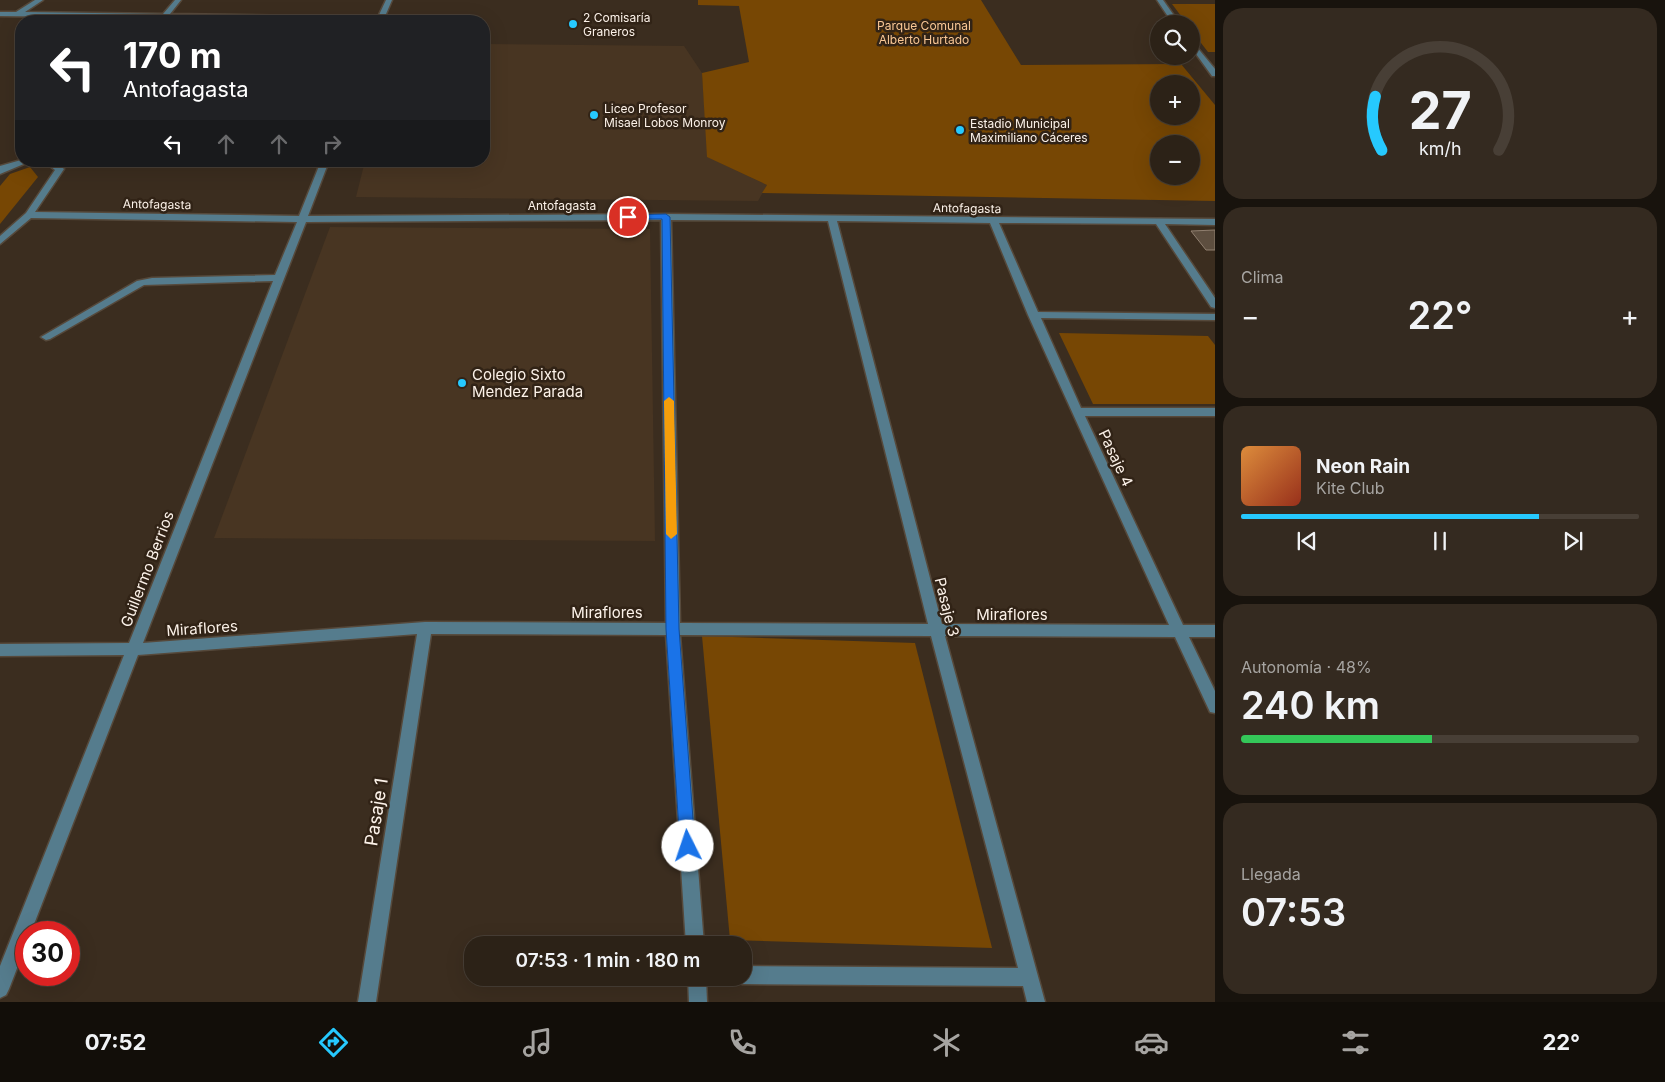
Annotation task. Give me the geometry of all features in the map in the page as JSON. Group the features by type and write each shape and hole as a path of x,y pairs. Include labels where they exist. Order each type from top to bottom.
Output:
{"street":[{"path":"18,14 40,0"},
{"path":"165,15 178,0"},
{"path":"382,15 389,0"},
{"path":"1160,0 1171,15"},
{"path":"0,14 54,15"},
{"path":"1200,53 1215,74"},
{"path":"1202,56 1215,56"},
{"path":"0,171 3,168 15,165"},
{"path":"0,241 30,215 60,168 58,167"},
{"name":"Guillermo Berrios","path":"0,989 323,167"},
{"name":"Antofagasta","path":"30,215 302,219 666,217 1215,222"},
{"path":"666,217 673,629 693,936"},
{"name":"Pasaje 3","path":"832,219 936,630 1036,1002"},
{"name":"Pasaje 4","path":"994,220 1033,315 1077,412 1215,707"},
{"path":"1159,222 1215,305"},
{"path":"46,337 141,283 152,280 279,278"},
{"path":"1033,315 1215,317"},
{"path":"1077,412 1215,412"},
{"name":"Miraflores","path":"0,650 134,649 425,628 1215,631"},
{"name":"Pasaje 1","path":"367,1002 425,628"},
{"path":"752,974 1030,977"},
{"path":"697,986 698,1002"}],"shaded area":[{"name":"Liceo Profesor Misael Lobos Monroy","path":"490,44 684,46 702,73 708,157 767,185 758,201 356,197 364,167 490,167"},
{"name":"Colegio Sixto Mendez Parada","path":"330,227 650,229 655,541 214,538"}],"green space":[{"name":"Estadio Municipal Maximiliano Cáceres","path":"698,0 981,0 1021,65 1182,65 1190,75 1150,75 1150,125 1200,125 1200,87 1215,105 1215,201 762,193 767,185 707,157 702,73 749,62 739,6 698,5"},
{"path":"1172,4 1215,4 1215,52 1208,52 1200,42 1200,15 1180,15"},
{"path":"30,167 38,177 0,224 0,186 10,174"},
{"path":"1059,333 1208,336 1215,345 1215,404 1093,404"},
{"path":"702,636 915,643 992,948 752,941 752,936 730,936"}],"building":[{"path":"1215,230 1215,250 1206,250 1191,231"}],"slow traffic":[{"path":"669,401 671,534"}],"place":[{"name":"2 Comisaría Graneros","path":"573,24"},
{"name":"Liceo Profesor Misael Lobos Monroy","path":"594,115"},
{"name":"Estadio Municipal Maximiliano Cáceres","path":"960,130"},
{"name":"Colegio Sixto Mendez Parada","path":"462,383"}],"route":[{"path":"628,217 666,217 673,629 688,846"}],"park label":[{"name":"Parque Comunal Alberto Hurtado","path":"924,32"}]}
